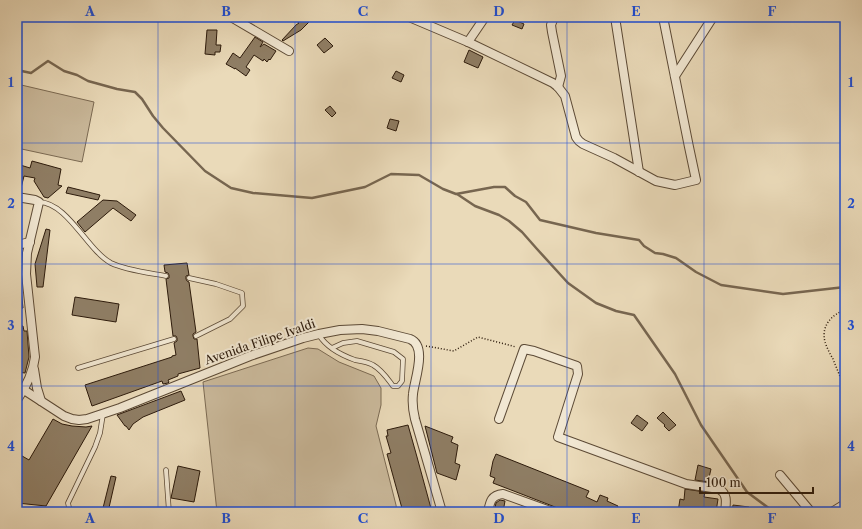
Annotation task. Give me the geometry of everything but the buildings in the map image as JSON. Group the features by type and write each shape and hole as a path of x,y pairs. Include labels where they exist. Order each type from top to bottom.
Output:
{"street":[{"path":"230,17 288,51"},
{"path":"409,17 468,42 553,83 565,96 576,136 579,141 656,181 675,185 696,180 688,147 663,17"},
{"path":"468,42 485,17"},
{"path":"554,17 551,25 561,76 558,87"},
{"path":"615,17 639,172"},
{"path":"675,76 713,17"},
{"path":"17,197 39,202 27,253 26,274 35,357 34,368 37,388 41,401"},
{"path":"17,244 30,242"},
{"name":"Avenida Filipe Ivaldi","path":"24,390 57,412 72,419 80,420 104,414 250,356 319,334 340,330 369,329 412,340 416,344"},
{"path":"416,344 419,362 413,395 413,412 442,512"},
{"path":"499,419 524,349 534,350 577,366 578,374 558,437 686,484 719,488 723,491 725,496 725,512"},
{"path":"17,400 24,390 34,368"},
{"path":"780,475 811,512"},
{"path":"488,512 492,498 503,494 552,512"},
{"path":"832,512 845,504"}],"lane":[{"path":"39,202 43,202 60,211 102,256 112,263 123,267 166,276"},
{"path":"189,278 216,284 242,293 243,306 230,319 196,336"},
{"path":"319,334 323,340 332,348 338,352 354,359 372,364 381,371 393,386 398,386 402,381 403,359 394,352 357,342 343,342 332,348"},
{"path":"78,368 174,340"},
{"path":"70,512 68,503 95,447 104,414"},
{"path":"166,470 169,512"}],"path":[{"path":"845,310 835,315 829,321 826,328 825,337 845,389"},
{"path":"416,344 454,351 478,337 524,349"}],"shaded area":[{"path":"17,84 94,102 82,162 17,148"},
{"path":"308,348 318,349 339,362 374,376 381,388 381,405 376,426 397,512 217,512 203,382"}],"waterway":[{"path":"17,70 31,73 48,61 64,71 77,75 88,81 135,92 142,99 163,128 205,171 231,188 253,193 312,198 365,187 391,174 419,175 443,189 456,194 494,187 505,187 515,196 526,202 540,220 596,233 639,240 644,246 655,253 676,258 696,272 721,285 783,294 845,287"},
{"path":"457,194 475,206 499,215 509,221 522,232 568,283 596,303 616,311 634,315 675,374 701,425 747,492 774,512"}]}
